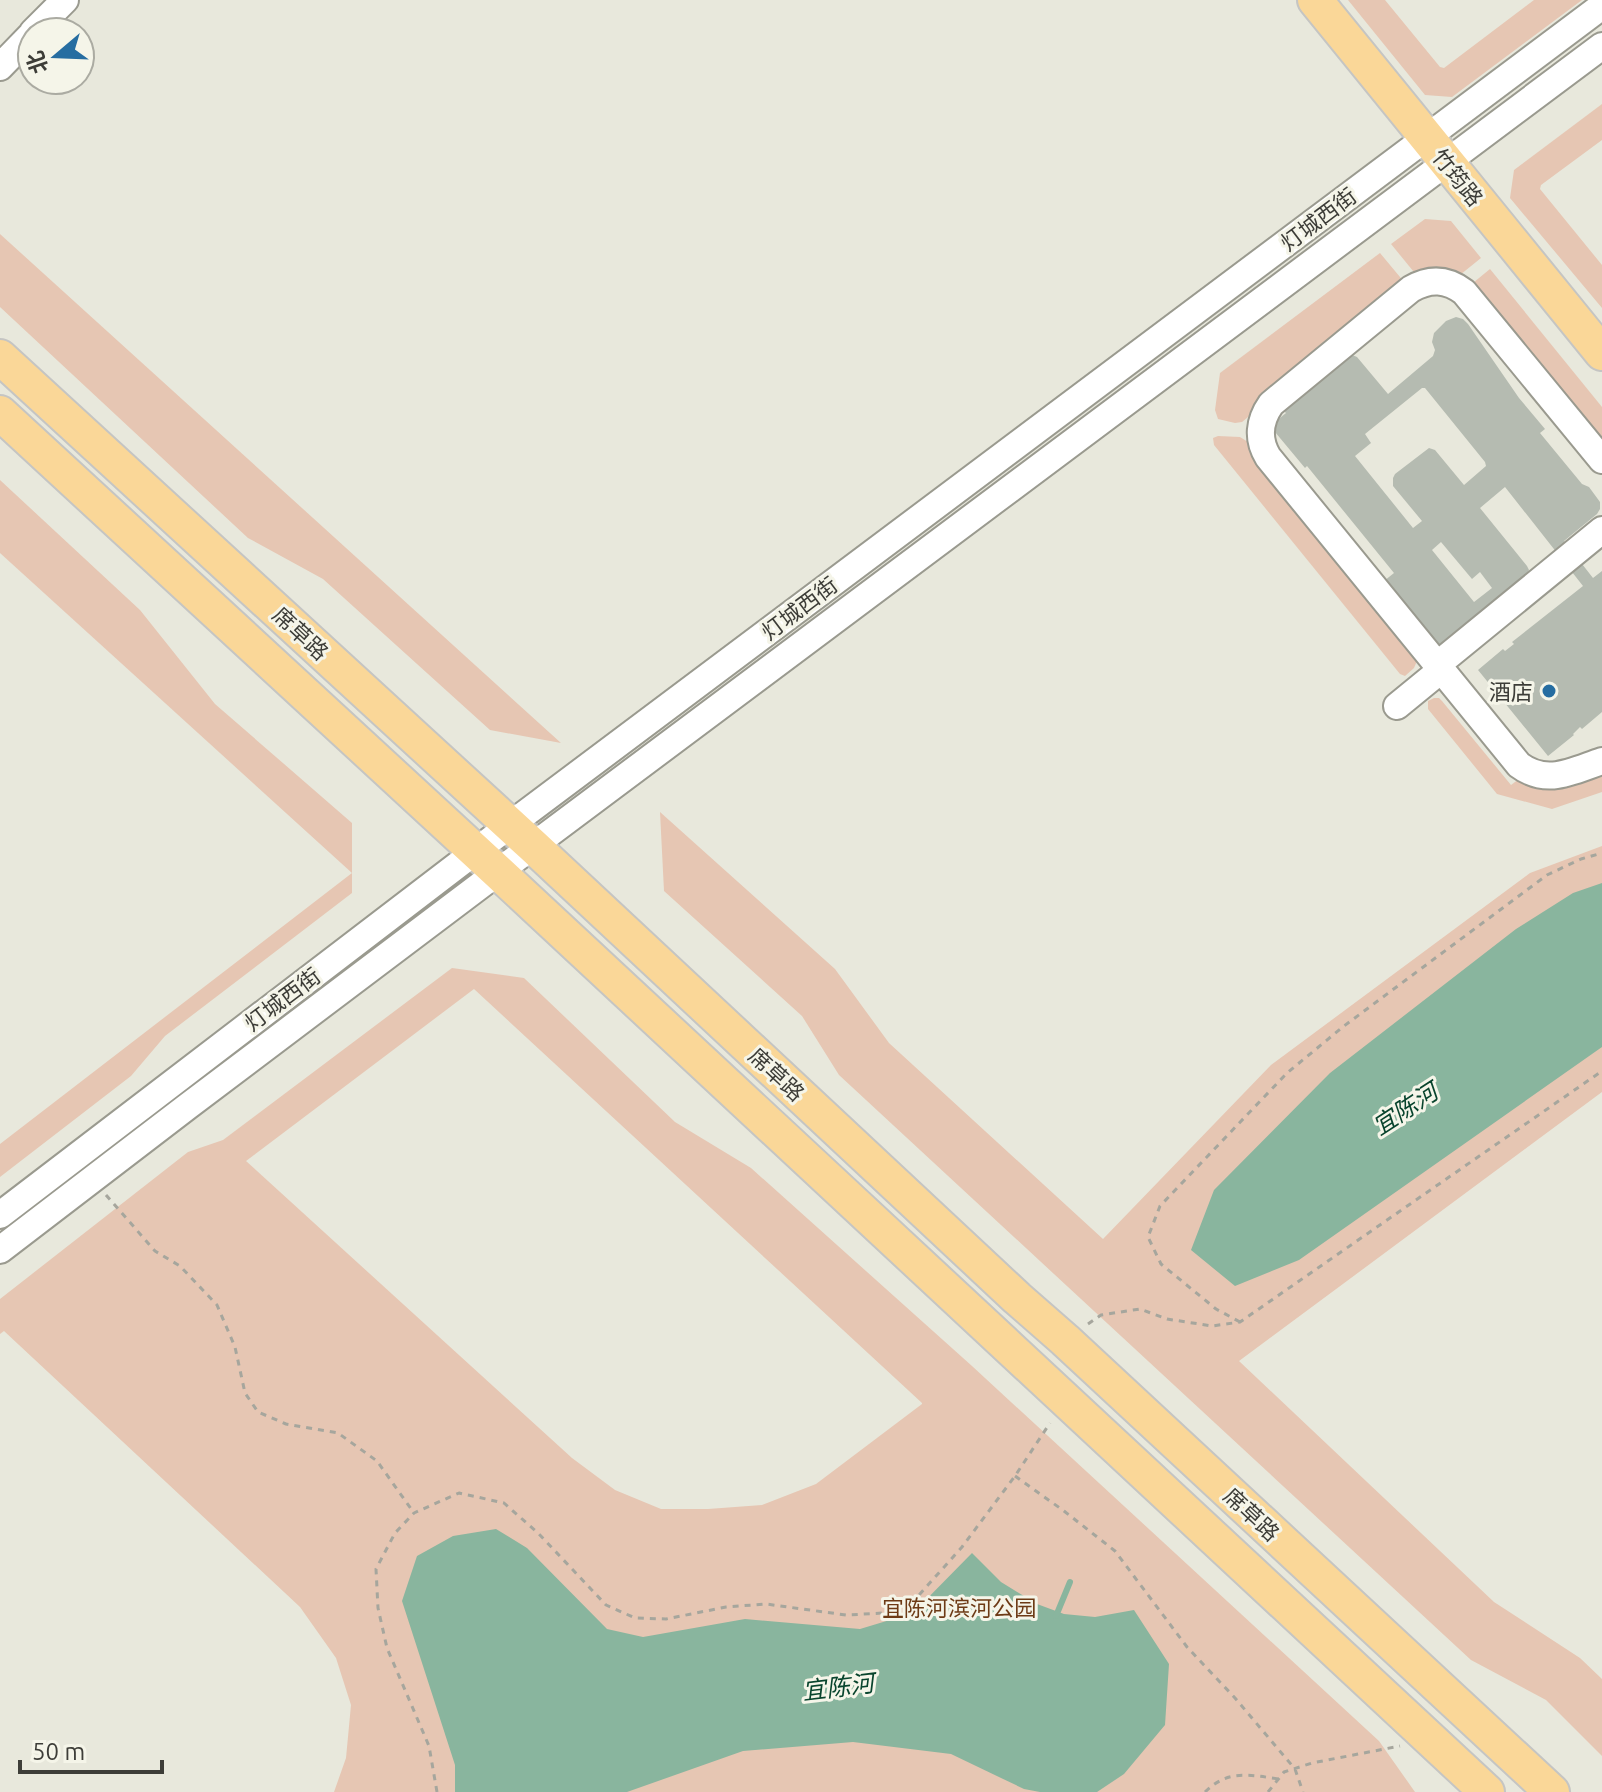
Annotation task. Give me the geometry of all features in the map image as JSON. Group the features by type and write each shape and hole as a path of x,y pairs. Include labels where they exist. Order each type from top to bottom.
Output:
{"main road":[{"name":"竹筠路","path":"1315,0 1602,353"},
{"name":"席草路","path":"0,357 522,835 1552,1792"},
{"name":"席草路","path":"0,413 1487,1792"}],"street":[{"path":"49,16 65,0"},
{"name":"灯城西街","path":"0,1250 188,1106 522,835 1436,150 1602,6"},
{"name":"灯城西街","path":"1436,150 1602,46"},
{"path":"0,67 16,51"},
{"path":"1602,460 1468,296 1447,282 1428,282 1411,289 1271,404 1260,428 1261,443 1268,457 1514,760 1532,774 1552,776 1602,761"},
{"path":"1397,706 1602,530"},
{"name":"灯城西街","path":"0,1215 487,862"}],"path":[{"path":"1240,1322 1216,1309 1161,1264 1148,1237 1160,1206 1287,1073 1344,1026 1547,875 1602,853"},
{"path":"1065,1340 1101,1315 1140,1309 1167,1319 1212,1326 1240,1322 1602,1071"},
{"path":"93,1180 155,1251 180,1266 217,1305 235,1347 245,1393 258,1412 286,1424 338,1433 377,1461 414,1513"},
{"path":"437,1792 429,1746 387,1648 378,1608 376,1569 395,1533 414,1513 459,1493 504,1503 539,1534 606,1605 635,1618 666,1619 726,1607 766,1604 846,1615 884,1613 919,1595 962,1547 1015,1476 1065,1400"},
{"path":"1015,1476 1115,1551 1187,1647 1295,1769 1303,1792"},
{"path":"1268,1792 1284,1772 1312,1763 1431,1740"},
{"path":"1205,1792 1216,1782 1240,1774 1279,1779"}],"green space":[{"path":"1348,0 1385,0 1444,68 1534,0 1582,0 1452,97 1425,95"},
{"path":"1602,104 1602,140 1541,185 1540,189 1602,265 1602,308 1510,198 1514,170"},
{"path":"1425,219 1451,221 1481,258 1455,279 1418,277 1391,244"},
{"path":"0,234 561,743 490,730 323,579 248,538 0,307"},
{"path":"1380,253 1406,288 1242,422 1218,419 1215,410 1220,373"},
{"path":"1490,269 1602,407 1602,452 1468,287"},
{"path":"1240,437 1248,442 1412,645 1417,661 1405,676 1400,674 1214,445 1213,438"},
{"path":"0,480 140,610 215,704 352,823 352,873 0,553"},
{"path":"1434,698 1442,701 1511,785 1519,779 1602,770 1602,792 1552,809 1497,794 1428,709 1428,701"},
{"path":"660,812 835,969 889,1043 1103,1239 1271,1065 1530,873 1602,846 1602,1092 1239,1361 1494,1602 1580,1658 1602,1679 1602,1756 1546,1700 1471,1660 839,1075 802,1016 664,891"},
{"path":"352,873 352,893 165,1036 131,1076 0,1177 0,1144"},
{"name":"宜陈河滨河公园","path":"452,968 524,978 675,1122 751,1168 972,1366 1379,1741 1415,1792 334,1792 346,1758 351,1705 336,1658 300,1607 4,1331 0,1334 0,1299 188,1152 223,1140","holes":["474,989 922,1403 816,1484 762,1505 661,1509 615,1490 572,1458 246,1161"]}],"water":[{"path":"1602,883 1602,1047 1299,1260 1235,1286 1191,1250 1214,1190 1330,1073 1516,929 1573,893"},
{"path":"496,1529 527,1548 607,1629 643,1637 745,1619 860,1629 913,1613 972,1553 1001,1582 1037,1604 1064,1614 1095,1617 1134,1610 1169,1664 1165,1725 1124,1774 1097,1792 1024,1789 951,1754 853,1742 743,1751 627,1792 455,1792 455,1765 402,1601 417,1556 453,1536"}],"building":[{"path":"1456,317 1468,324 1519,398 1545,429 1540,433 1600,502 1597,514 1564,541 1593,578 1602,571 1602,712 1548,756 1478,670 1583,586 1505,487 1480,508 1527,566 1527,575 1439,648 1384,581 1394,573 1307,466 1305,468 1270,426 1286,413 1280,407 1350,354 1357,357 1388,394 1433,356 1434,333 1446,321","holes":["1422,388 1486,466 1464,485 1435,450 1429,448 1395,474 1393,486 1422,521 1413,528 1355,456 1371,443 1365,434","1441,542 1472,579 1480,572 1492,588 1474,602 1432,550"]}],"waterway":[{"name":"宜陈河","path":"1056,1616 1070,1582"}],"place":[{"name":"酒店","path":"1549,691"}]}
